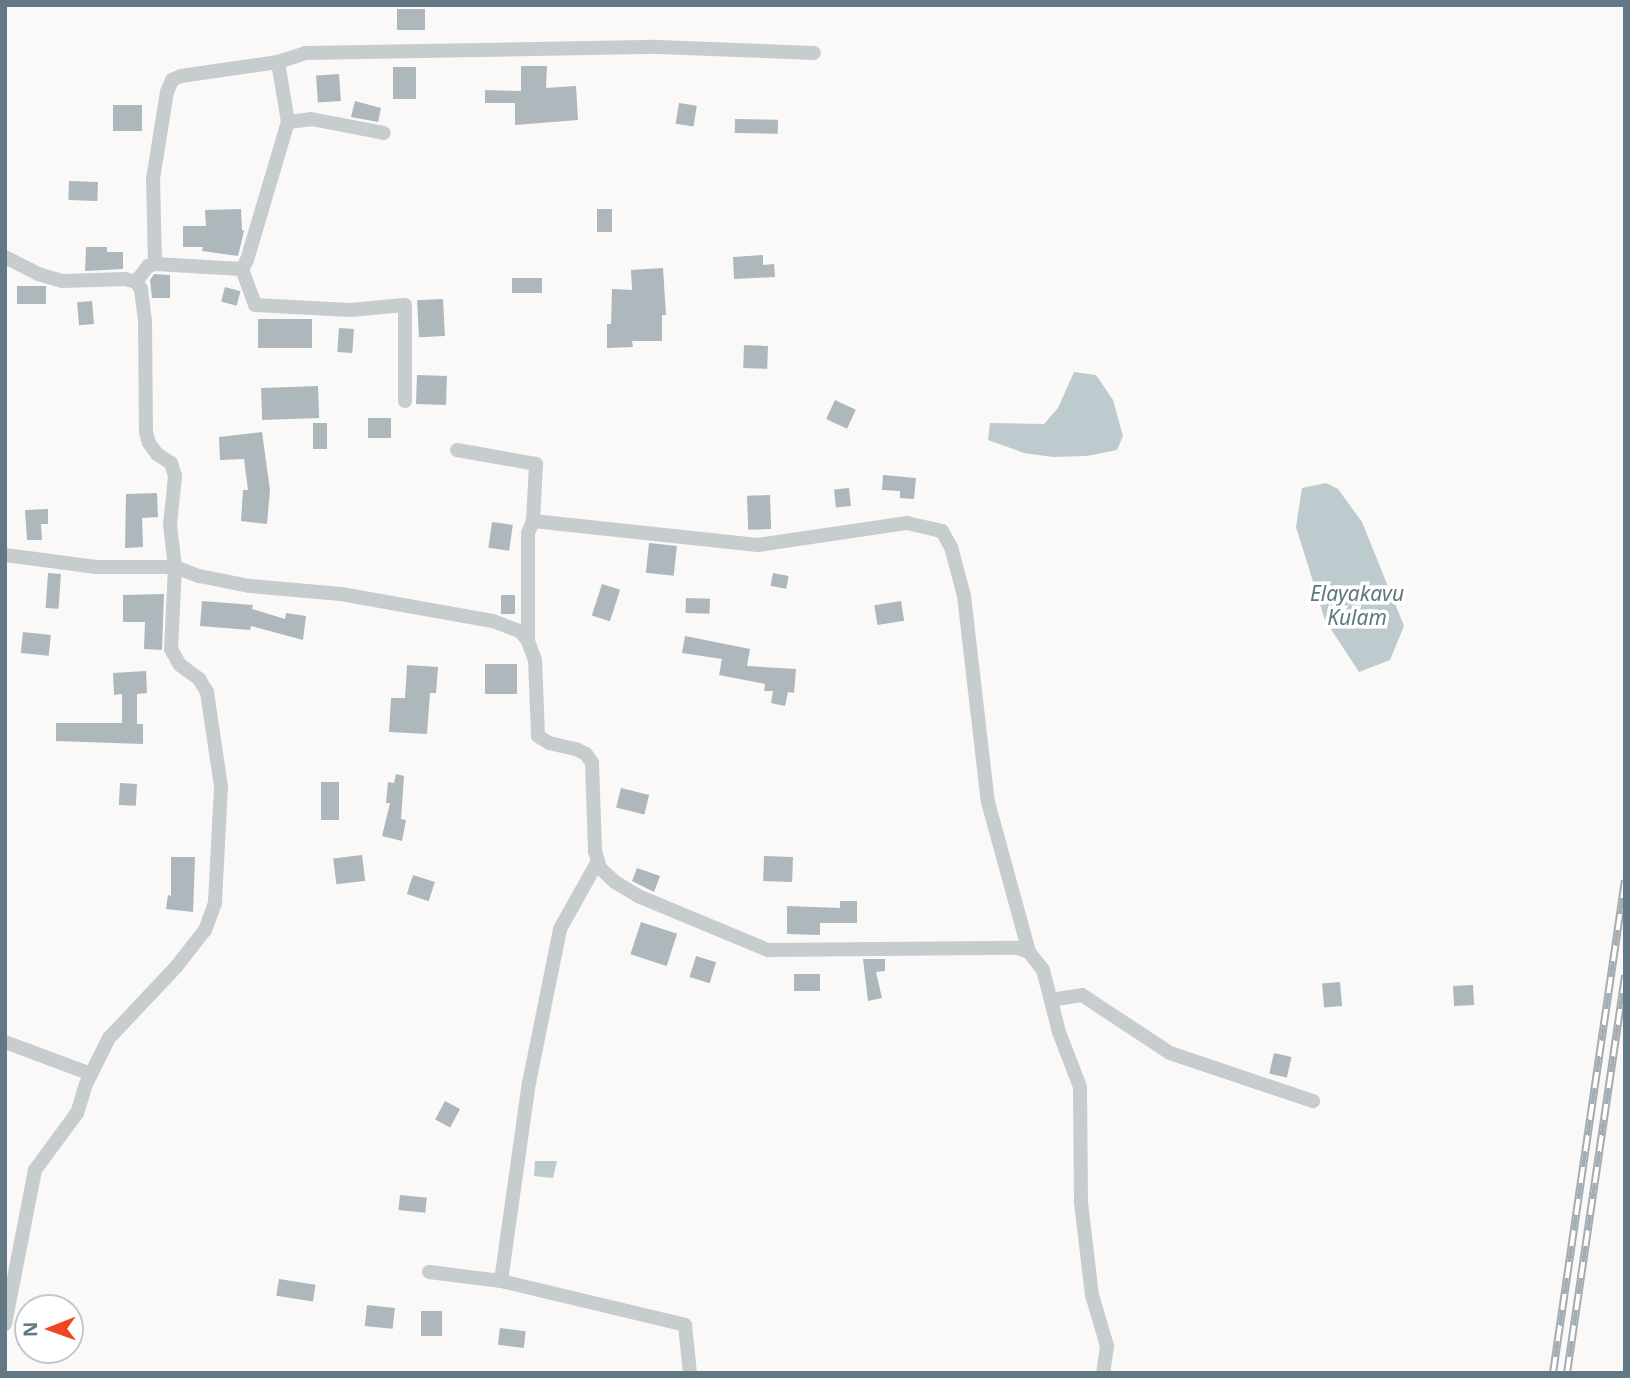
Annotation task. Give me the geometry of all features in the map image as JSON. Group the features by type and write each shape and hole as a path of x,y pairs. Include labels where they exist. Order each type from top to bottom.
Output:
{"street":[{"path":"155,264 153,179 170,84 181,76 278,62 305,53 658,47 814,53"},
{"path":"278,62 288,122 242,269 255,305 350,310 405,305 405,401"},
{"path":"288,122 311,119 384,133"},
{"path":"5,257 38,274 63,281 125,279 136,282 144,299 146,432 149,443 157,454 171,463 175,476 170,525 177,582 171,649 180,665 200,678 207,692 221,787 215,903 205,930 170,974 119,1025 91,1074 68,1128 35,1170 5,1324"},
{"path":"136,282 148,266 155,264 242,269"},
{"path":"457,450 536,464 533,521 528,533 528,641 534,660 538,736 549,743 586,754 592,763 595,851 600,868 615,882 638,896 768,950 1017,948 1029,952"},
{"path":"533,521 758,545 907,523 943,531 951,547 964,596 988,802 1029,952 1043,970 1080,1087 1081,1202 1092,1294 1107,1346 1103,1373"},
{"path":"5,555 96,567 175,567 199,576 250,586 341,594 493,621 511,626 528,641"},
{"path":"501,1281 528,1083 559,929 598,861"},
{"path":"1051,1000 1082,995 1170,1053 1313,1101"},
{"path":"5,1042 91,1074"},
{"path":"429,1272 501,1281 685,1325 690,1373"}],"water":[{"path":"1074,372 1096,375 1113,400 1123,436 1117,450 1087,456 1053,457 1024,453 988,440 990,423 1044,424 1058,408"},
{"name":"Elayakavu Kulam","path":"1326,483 1338,489 1362,522 1404,626 1390,660 1359,672 1325,620 1296,527 1302,488"},
{"path":"535,1161 557,1161 553,1178 534,1176"}],"building":[{"path":"397,9 425,9 425,30 397,30"},
{"path":"521,66 547,66 546,88 576,86 578,120 515,125 515,103 485,103 485,90 521,91"},
{"path":"393,67 416,67 416,99 393,99"},
{"path":"339,74 341,101 318,103 316,76"},
{"path":"355,101 381,108 378,122 351,117"},
{"path":"679,103 697,106 693,127 676,124"},
{"path":"113,105 142,105 142,131 113,131"},
{"path":"735,119 778,120 778,134 735,133"},
{"path":"69,181 98,182 97,201 68,200"},
{"path":"241,209 244,231 238,256 202,251 203,247 183,247 183,226 206,226 205,210"},
{"path":"597,209 612,209 612,232 597,232"},
{"path":"86,247 107,247 107,252 123,252 123,269 85,271"},
{"path":"763,255 763,265 774,264 775,277 734,279 733,257"},
{"path":"663,268 666,315 662,315 662,341 632,341 633,347 607,348 612,289 632,290 631,270"},
{"path":"154,274 170,275 170,298 152,298 150,280"},
{"path":"512,278 542,278 542,293 512,293"},
{"path":"17,286 46,286 46,304 17,304"},
{"path":"225,287 240,291 237,306 221,301"},
{"path":"443,299 445,336 419,337 417,300"},
{"path":"92,301 94,324 79,325 77,302"},
{"path":"258,319 312,319 312,348 258,348"},
{"path":"339,328 354,329 352,353 337,352"},
{"path":"744,345 768,346 767,369 743,368"},
{"path":"417,375 447,376 446,405 416,404"},
{"path":"318,386 319,418 262,420 261,388"},
{"path":"835,400 856,410 847,429 826,419"},
{"path":"368,418 391,418 391,438 368,438"},
{"path":"313,423 327,423 327,449 313,449"},
{"path":"262,432 270,490 267,524 241,521 243,490 248,490 244,459 220,460 219,437"},
{"path":"883,475 916,478 914,499 900,498 900,491 882,490"},
{"path":"849,488 851,506 836,507 834,490"},
{"path":"157,493 158,517 142,518 143,547 125,548 126,494"},
{"path":"770,495 771,529 748,530 747,496"},
{"path":"48,509 48,524 41,524 42,540 27,540 25,510"},
{"path":"492,522 513,525 509,551 488,548"},
{"path":"649,543 677,546 674,576 646,573"},
{"path":"48,573 61,574 59,609 46,608"},
{"path":"773,573 789,576 786,589 771,586"},
{"path":"602,584 620,590 610,621 592,615"},
{"path":"164,594 162,650 144,649 145,622 123,622 123,595"},
{"path":"501,595 515,595 515,614 501,614"},
{"path":"686,598 710,599 709,614 685,613"},
{"path":"202,601 253,605 252,609 285,619 286,613 306,616 303,640 251,626 250,630 200,626"},
{"path":"901,601 904,621 877,625 874,605"},
{"path":"23,632 51,635 49,656 21,653"},
{"path":"685,636 750,649 747,666 796,669 794,693 788,692 785,706 771,703 773,691 764,691 765,684 719,675 722,659 682,653"},
{"path":"485,664 517,664 517,694 485,694"},
{"path":"407,665 438,667 436,693 430,693 427,734 389,732 391,698 405,698"},
{"path":"146,671 147,693 137,694 137,724 143,724 143,744 56,741 56,723 122,723 122,694 114,695 113,673"},
{"path":"396,774 404,776 401,819 406,820 402,841 382,836 390,803 386,803 388,782 394,783"},
{"path":"321,782 339,782 339,820 321,820"},
{"path":"120,783 137,784 136,806 119,805"},
{"path":"621,788 649,795 644,814 616,807"},
{"path":"362,855 365,881 336,884 333,859"},
{"path":"764,856 793,857 792,882 763,881"},
{"path":"171,857 195,857 193,912 166,909 168,895 171,896"},
{"path":"637,868 660,876 654,892 632,881"},
{"path":"413,875 435,882 429,901 407,894"},
{"path":"840,901 857,901 857,923 820,923 820,935 787,934 787,906 840,908"},
{"path":"641,922 677,934 667,966 630,954"},
{"path":"696,956 716,962 710,983 690,977"},
{"path":"863,959 885,959 885,971 876,972 882,998 868,1001"},
{"path":"794,974 820,974 820,991 794,991"},
{"path":"1340,982 1342,1006 1324,1007 1322,984"},
{"path":"1473,985 1474,1005 1454,1006 1453,986"},
{"path":"1274,1053 1292,1057 1287,1078 1269,1073"},
{"path":"445,1101 460,1109 450,1128 435,1120"},
{"path":"400,1195 427,1198 425,1213 398,1210"},
{"path":"279,1279 316,1285 313,1302 276,1296"},
{"path":"367,1305 395,1308 393,1329 365,1326"},
{"path":"421,1311 442,1311 442,1336 421,1336"},
{"path":"500,1328 526,1331 524,1348 498,1345"}],"railway":[{"path":"1553,1373 1625,880"},
{"path":"1567,1373 1625,975"}]}
